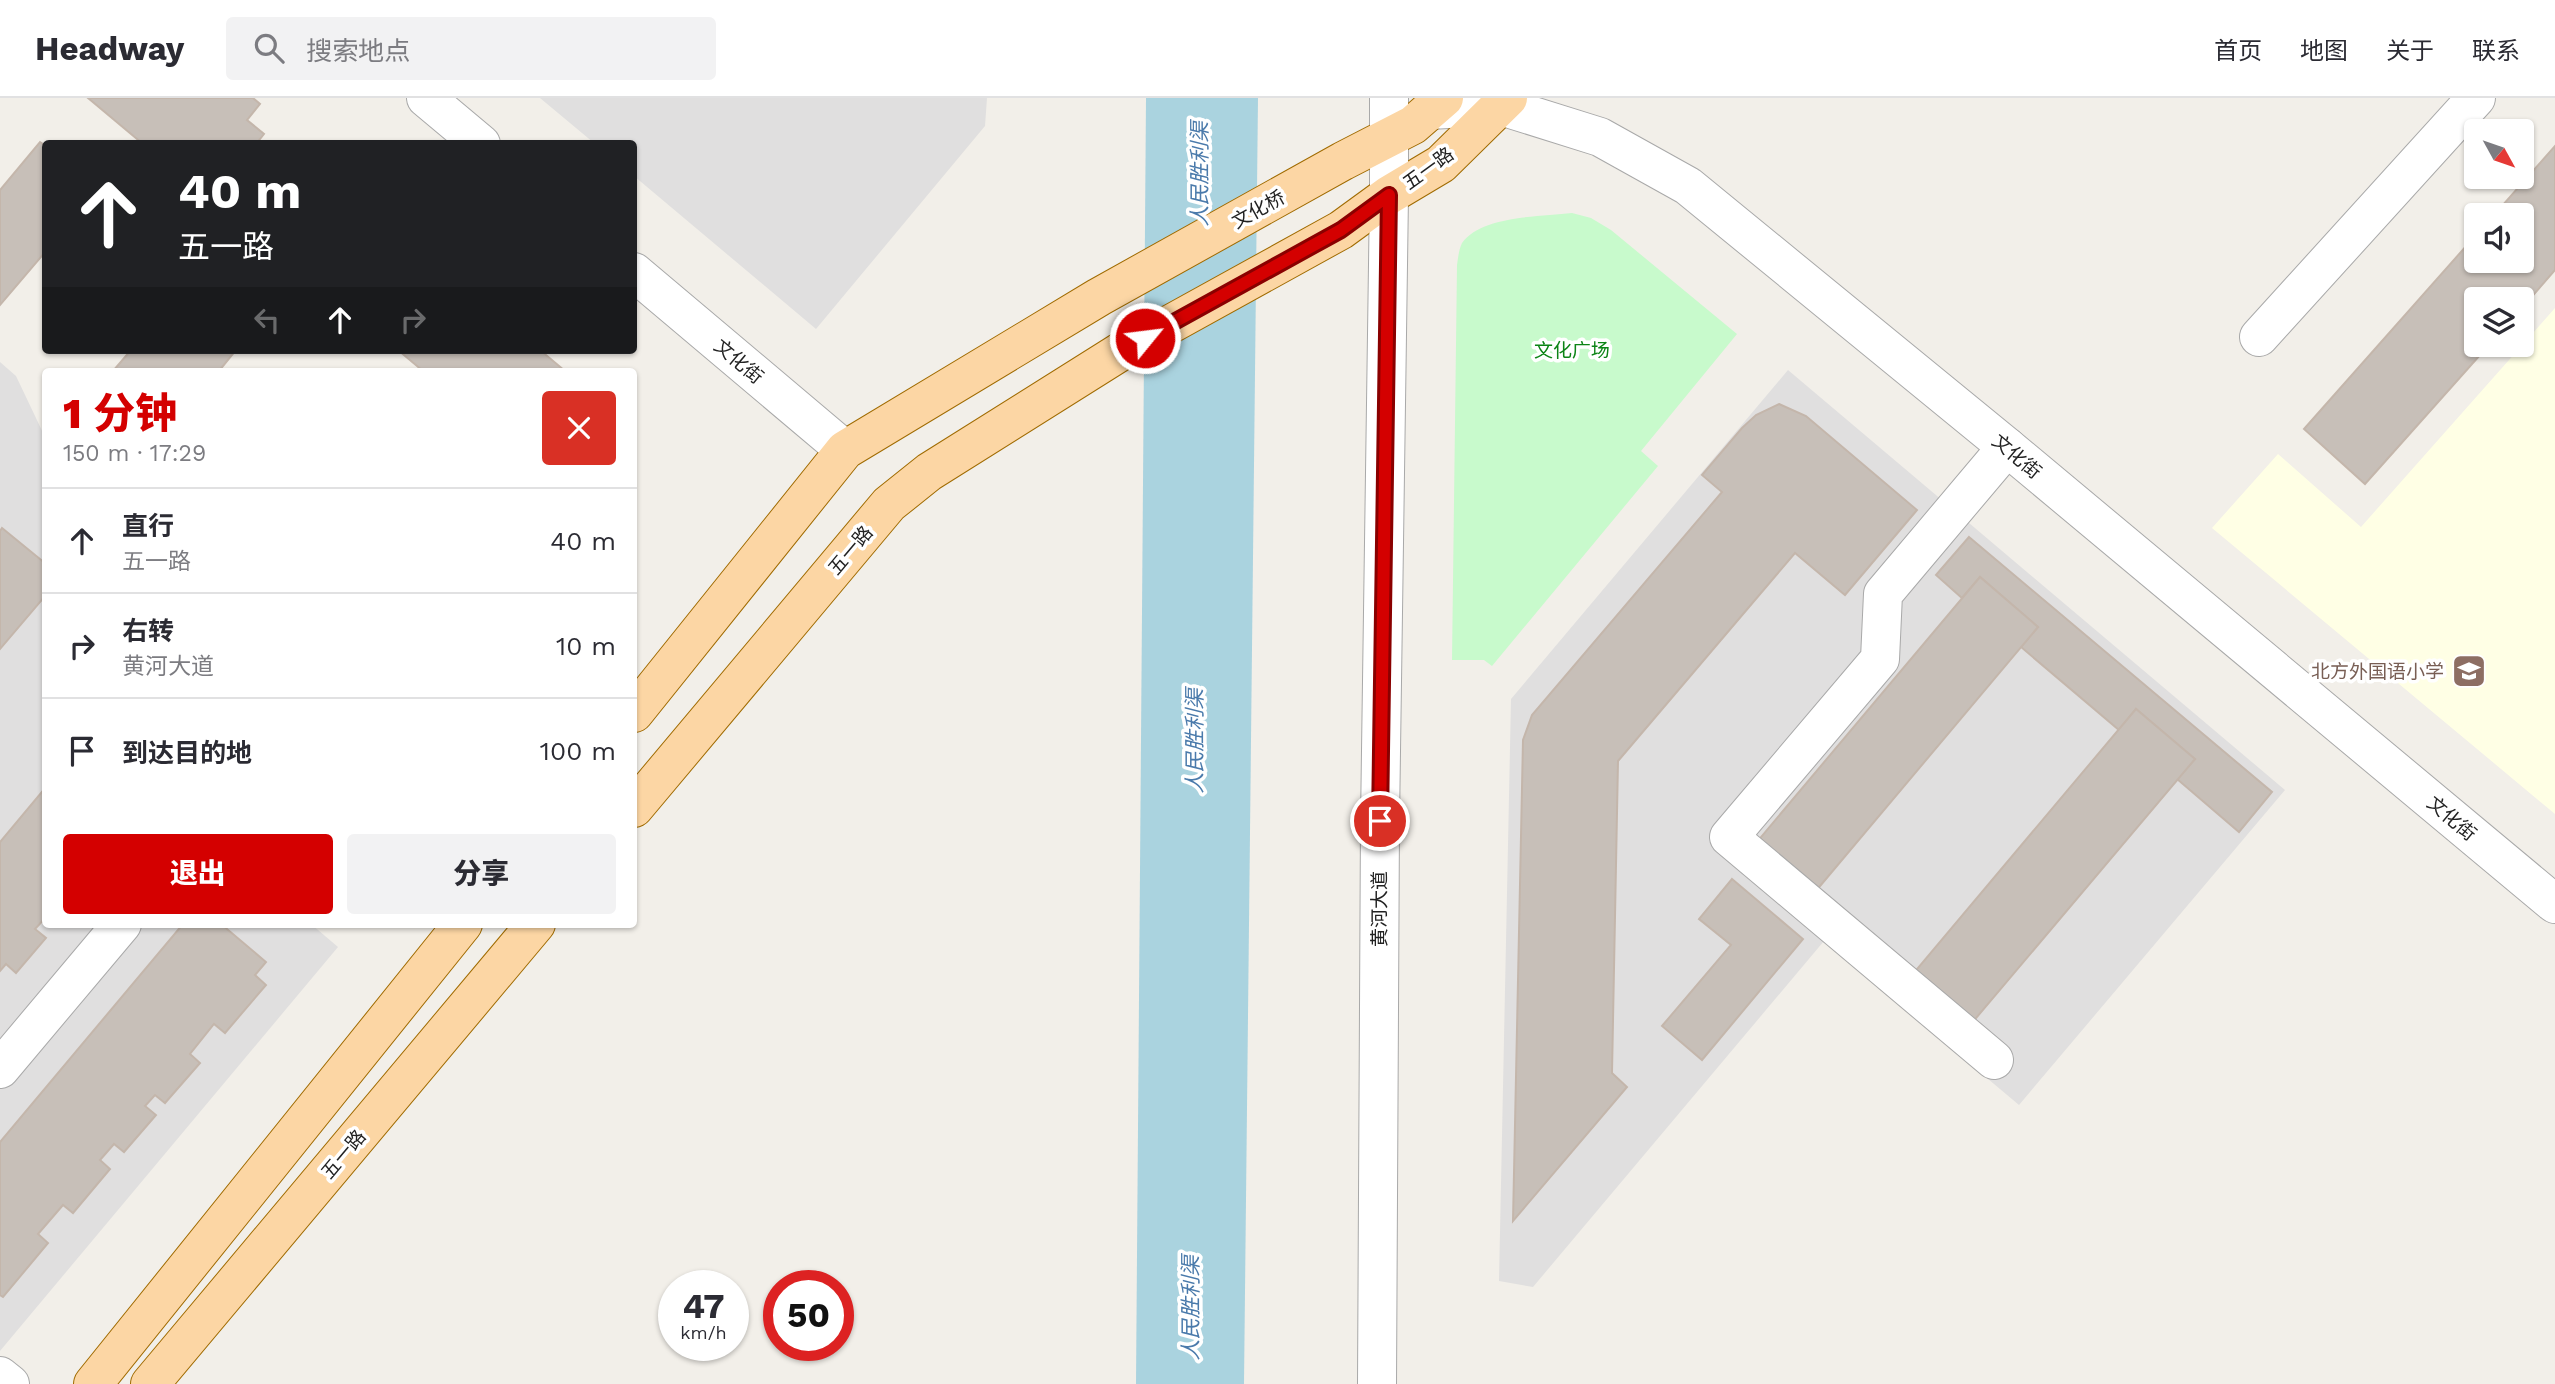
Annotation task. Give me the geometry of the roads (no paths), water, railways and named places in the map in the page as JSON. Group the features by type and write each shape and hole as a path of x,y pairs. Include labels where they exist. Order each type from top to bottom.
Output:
{"main road":[{"name":"五一路","path":"637,804 889,504 929,472 1121,352 1341,230 1389,195 1441,164 1504,102"},
{"path":"1388,138 1413,125 1437,104"},
{"name":"文化桥","path":"845,450 1099,297 1388,138"},
{"path":"637,709 845,450"},
{"path":"93,1384 460,928"},
{"name":"五一路","path":"150,1384 533,928"}],"street":[{"path":"426,98 476,140"},
{"name":"黄河大道","path":"1377,1384 1380,821 1389,98"},
{"path":"2259,337 2476,98"},
{"name":"文化街","path":"1437,104 1504,102 1600,137 1688,186 2007,447 2555,904"},
{"name":"文化街","path":"637,275 845,450"},
{"path":"1994,1060 1729,837 1880,659 1883,594 2007,447"},
{"path":"0,1069 119,928"},
{"path":"0,1376 9,1384"}],"water":[{"name":"人民胜利渠","path":"1146,98 1258,98 1244,1384 1136,1384"}],"place":[{"name":"北方外国语小学","path":"2469,671"}],"park label":[{"name":"文化广场","path":"1572,350"}]}
